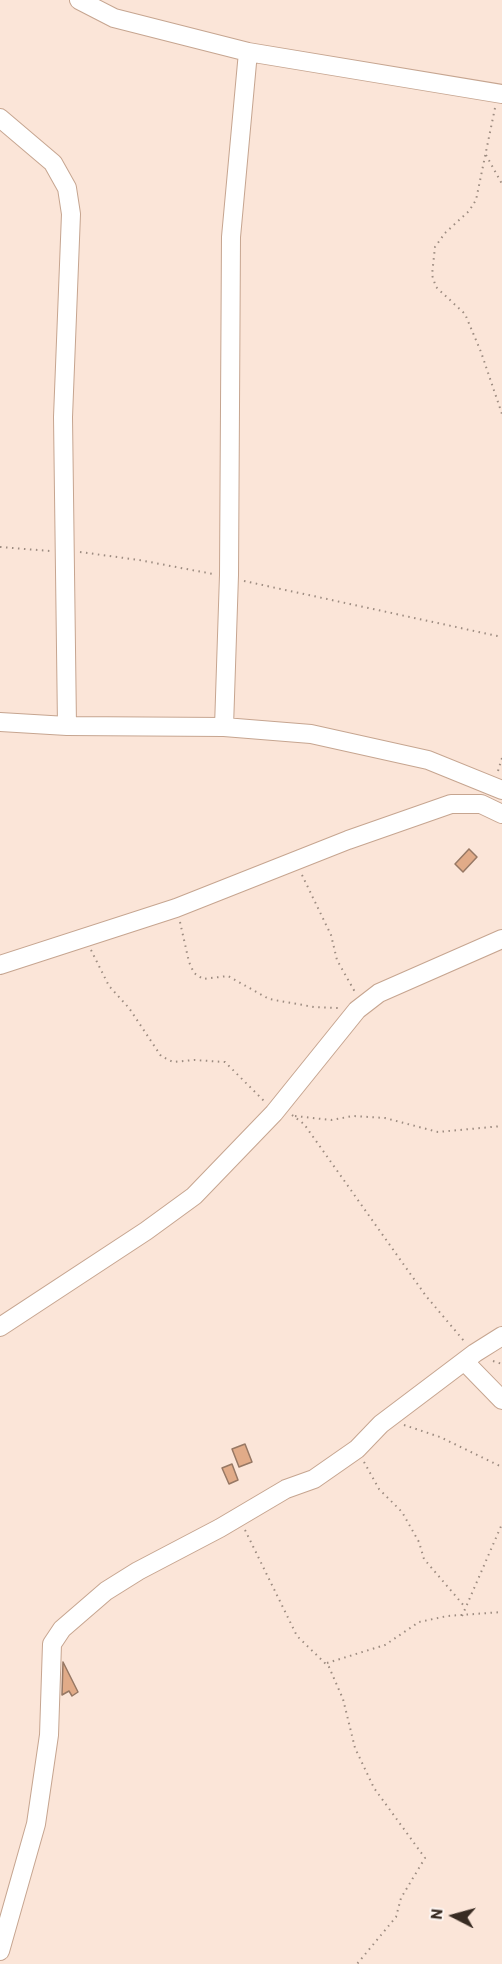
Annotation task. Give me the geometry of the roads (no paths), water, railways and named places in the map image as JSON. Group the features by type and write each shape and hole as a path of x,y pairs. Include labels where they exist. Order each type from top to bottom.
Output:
{"street":[{"path":"79,0 114,18 248,52 501,99"},
{"path":"224,727 229,575 231,237 248,52"},
{"path":"0,118 53,163 66,188 71,214 63,417 67,726"},
{"path":"0,722 67,726 224,727 311,734 428,760 502,790"},
{"path":"0,965 176,908 399,820 451,804 481,804 502,814"},
{"path":"0,1327 146,1232 194,1196 282,1112 360,1008 379,993 502,939"},
{"path":"0,1951 36,1824 49,1735 52,1644 62,1629 106,1591 286,1489 314,1479 357,1449 387,1420 502,1336"},
{"path":"470,1358 502,1400"}]}
